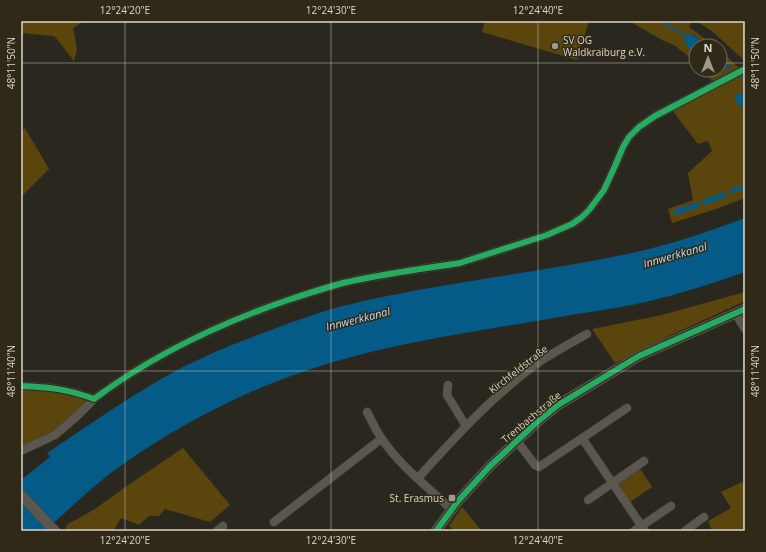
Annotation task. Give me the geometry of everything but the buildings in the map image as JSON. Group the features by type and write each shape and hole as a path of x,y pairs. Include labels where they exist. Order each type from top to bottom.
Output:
{"street":[{"path":"21,451 55,435 94,399 118,381 161,355 194,338 250,313 342,284 460,263 547,235 572,224 589,210 604,190 623,147 629,137 639,127 655,116 745,69"},
{"name":"Trenbachstraße","path":"436,531 451,509 490,466 545,415 572,395 662,345 745,309"},
{"path":"735,313 745,329"},
{"name":"Kirchfeldstraße","path":"418,478 466,426 521,376 547,357 587,334"},
{"path":"448,385 447,395 466,426"},
{"path":"21,386 62,389 94,399"},
{"path":"517,441 538,467 627,408"},
{"path":"367,412 382,439 399,460 451,509"},
{"path":"582,438 643,528"},
{"path":"274,522 382,439"},
{"path":"588,500 612,482 644,462"},
{"path":"21,496 55,531"},
{"path":"634,531 643,528 671,506"},
{"path":"684,531 704,517"}],"shaded area":[{"path":"21,21 84,21 73,28 77,49 74,61 53,36 21,33"},
{"name":"SV OG Waldkraiburg e.V.","path":"485,21 589,21 577,60 482,32"},
{"path":"629,21 692,21 689,27 704,38 697,38 692,34 692,38 688,38 688,56 674,45 662,40"},
{"path":"696,21 745,21 745,61 728,46 728,38 720,38"},
{"path":"728,58 739,68 728,73"},
{"path":"745,73 745,97 741,92 740,107 745,104 745,198 672,223 668,209 693,200 688,173 712,151 708,141 698,144 672,110"},
{"path":"710,78 718,78 712,81"},
{"path":"25,128 49,169 21,197 21,133"},
{"path":"745,292 745,301 615,363 592,329 662,315"},
{"path":"21,388 63,391 85,400 84,405 54,433 21,447"},
{"path":"183,448 230,505 210,522 165,509 159,516 149,516 139,525 121,518 113,531 64,531 68,524 95,509"},
{"path":"639,467 652,487 630,502 617,482"},
{"path":"742,482 745,488 745,531 712,531 708,521 731,508 721,492"},
{"path":"462,507 482,531 454,531 449,526"}],"water":[{"path":"691,34 697,38 688,38 688,46 685,41 685,35"},
{"path":"741,92 745,97 745,104 740,107 734,97"},
{"path":"745,184 745,189 730,194 729,190"},
{"path":"724,192 726,197 704,205 702,200"},
{"path":"699,202 700,207 675,215 673,210"},
{"name":"Innwerkkanal","path":"745,218 745,272 698,288 650,301 435,338 368,353 302,372 252,392 201,416 176,430 107,476 44,531 21,531 21,480 50,457 47,453 148,387 183,367 219,350 327,310 418,290 570,265 645,250 683,240"}],"waterway":[{"path":"661,21 687,37"},
{"path":"742,77 745,80"}],"cycle path":[{"path":"21,386 58,389 94,399 139,368 187,342 211,330 262,309 343,283 387,274 460,263 547,235 572,224 589,210 604,190 629,137 639,127 655,116 745,69"},
{"path":"436,531 458,501 490,466 536,423 558,405 639,356 745,309"}],"place":[{"name":"SV OG Waldkraiburg e.V.","path":"555,46"},
{"name":"St. Erasmus","path":"452,498"}]}
